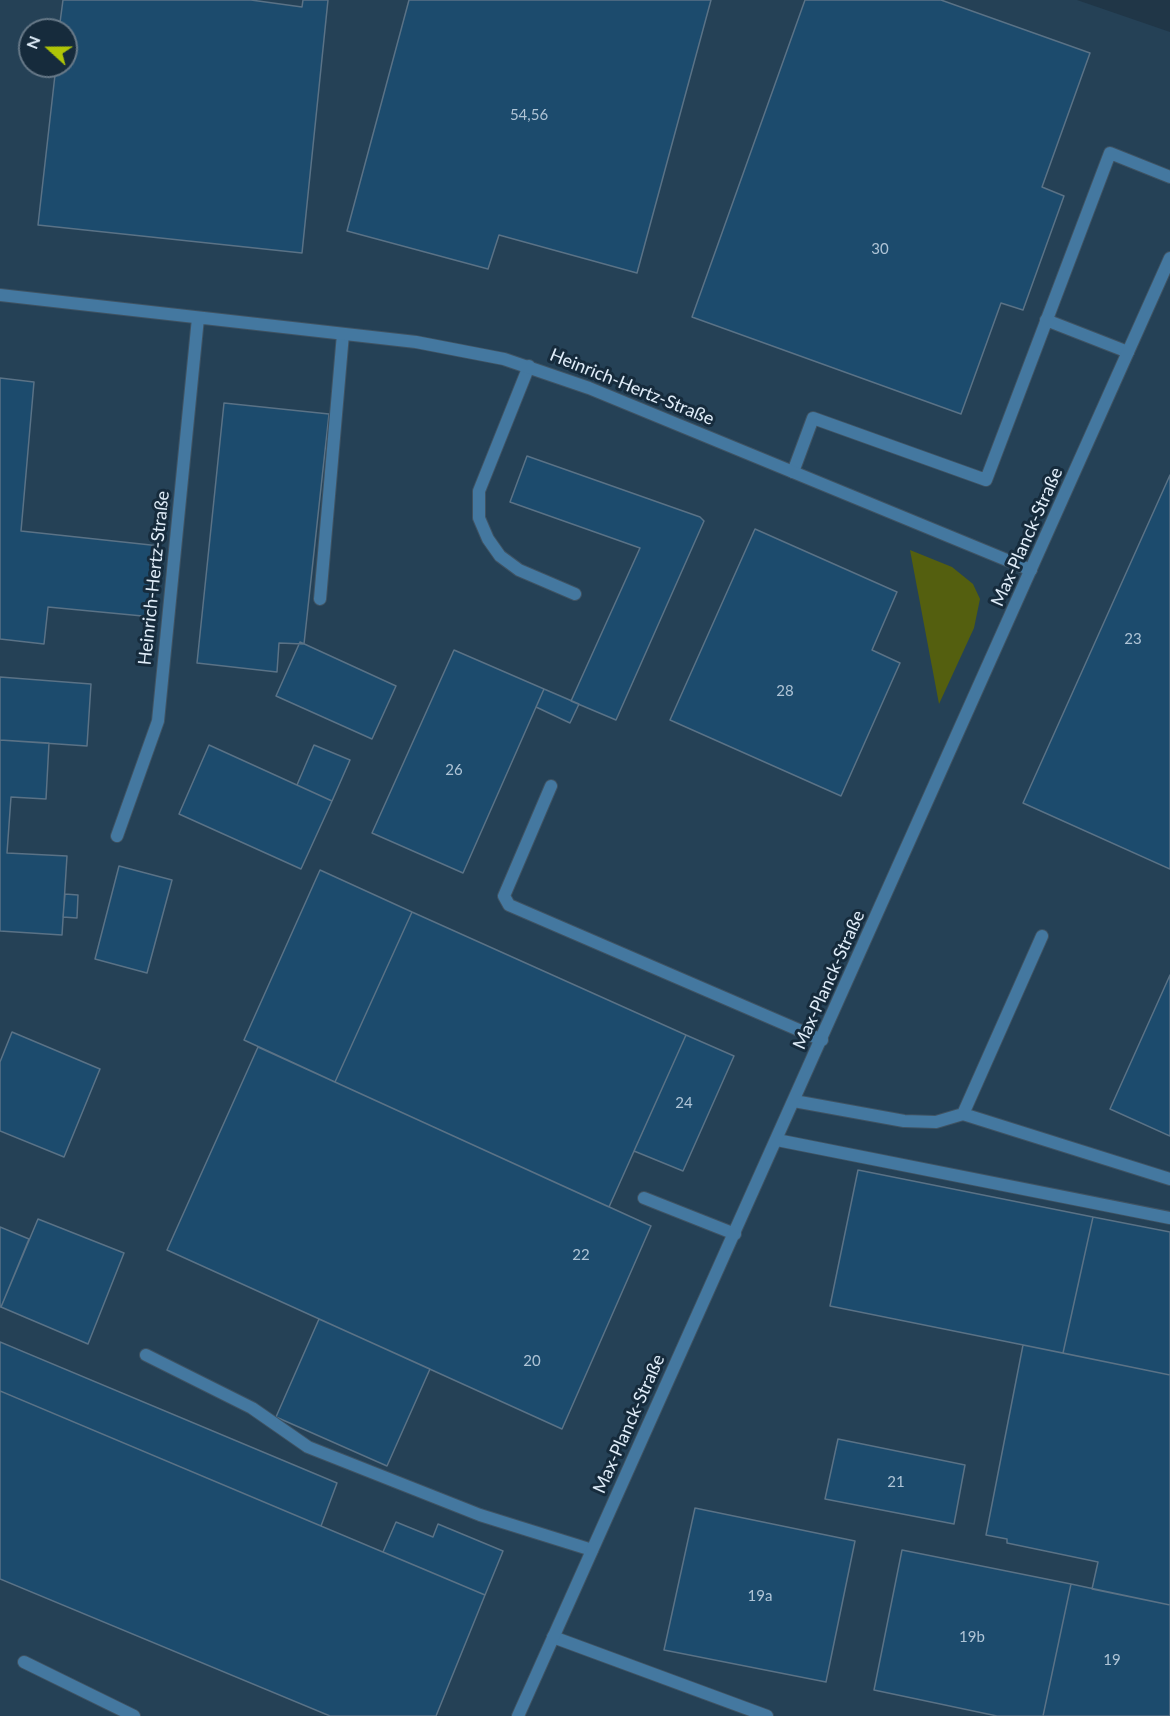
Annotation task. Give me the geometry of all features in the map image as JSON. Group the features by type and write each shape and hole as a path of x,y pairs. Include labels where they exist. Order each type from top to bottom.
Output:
{"street":[{"path":"793,472 813,418 986,480 1110,153 1170,177"},
{"name":"Max-Planck-Straße","path":"518,1716 1170,258"},
{"name":"Heinrich-Hertz-Straße","path":"0,295 416,342 529,366 589,388 1031,570"},
{"name":"Heinrich-Hertz-Straße","path":"117,836 158,722 198,318"},
{"path":"1046,320 1128,352"},
{"path":"320,599 343,334"},
{"path":"529,366 479,491 479,518 488,539 500,556 519,570 575,594"},
{"path":"551,786 504,896 509,905 822,1040"},
{"path":"963,1114 1042,936"},
{"path":"794,1101 904,1121 936,1122 963,1114 1170,1179"},
{"path":"777,1140 1170,1218"},
{"path":"644,1198 735,1234"},
{"path":"146,1355 252,1408 308,1447 480,1515 592,1550"},
{"path":"553,1636 766,1716"},
{"path":"24,1662 134,1716"}],"shaded area":[{"path":"0,0 1077,0 1170,32 1170,1716 0,1716"}],"green space":[{"path":"910,550 952,567 973,584 980,599 974,628 939,704"}],"building":[{"path":"63,0 251,0 302,7 303,0 328,0 302,253 38,225 55,78 78,78 78,18 61,18"},
{"path":"409,0 711,0 637,273 499,235 488,269 347,231"},
{"path":"805,0 941,0 1090,53 1042,187 1064,196 1023,310 1001,303 961,414 692,317"},
{"path":"0,378 34,382 21,531 160,546 153,617 48,607 44,644 0,639"},
{"path":"224,403 329,414 304,644 279,643 277,672 197,663"},
{"path":"527,456 700,517 704,521 616,720 571,701 640,548 510,502"},
{"path":"1170,475 1170,869 1023,803"},
{"path":"755,529 897,592 872,650 900,663 841,796 670,720"},
{"path":"300,642 396,686 372,739 276,696"},
{"path":"454,650 544,689 463,873 372,833"},
{"path":"0,677 91,684 87,746 0,740"},
{"path":"544,689 579,704 570,723 536,707"},
{"path":"0,740 49,743 46,799 11,797 7,853 67,856 62,935 0,931"},
{"path":"209,745 332,801 301,869 179,814"},
{"path":"314,745 350,760 332,801 297,785"},
{"path":"119,866 172,880 147,973 95,959"},
{"path":"320,870 412,912 335,1082 244,1040"},
{"path":"65,894 78,895 77,918 63,917"},
{"path":"412,912 686,1035 609,1207 335,1082"},
{"path":"1170,975 1170,1136 1110,1109"},
{"path":"12,1032 100,1069 64,1157 0,1131 0,1062"},
{"path":"686,1035 734,1056 683,1171 634,1151"},
{"path":"258,1047 651,1226 562,1429 167,1250"},
{"path":"858,1170 1093,1217 1063,1353 830,1306"},
{"path":"1093,1217 1170,1232 1170,1375 1063,1353"},
{"path":"38,1219 124,1253 88,1344 1,1307"},
{"path":"0,1227 29,1239 1,1307 0,1307"},
{"path":"319,1319 430,1369 387,1466 276,1417"},
{"path":"0,1342 337,1483 321,1526 0,1391"},
{"path":"1023,1345 1170,1375 1170,1605 1092,1589 1098,1562 1007,1543 1007,1539 986,1535"},
{"path":"0,1391 485,1595 436,1716 330,1716 0,1579"},
{"path":"838,1439 965,1465 954,1524 825,1499"},
{"path":"695,1508 855,1541 826,1682 664,1650"},
{"path":"396,1522 433,1537 438,1524 503,1551 485,1595 383,1552"},
{"path":"902,1550 1071,1584 1043,1716 997,1716 874,1690"},
{"path":"1071,1584 1170,1605 1170,1716 1043,1716"}]}
